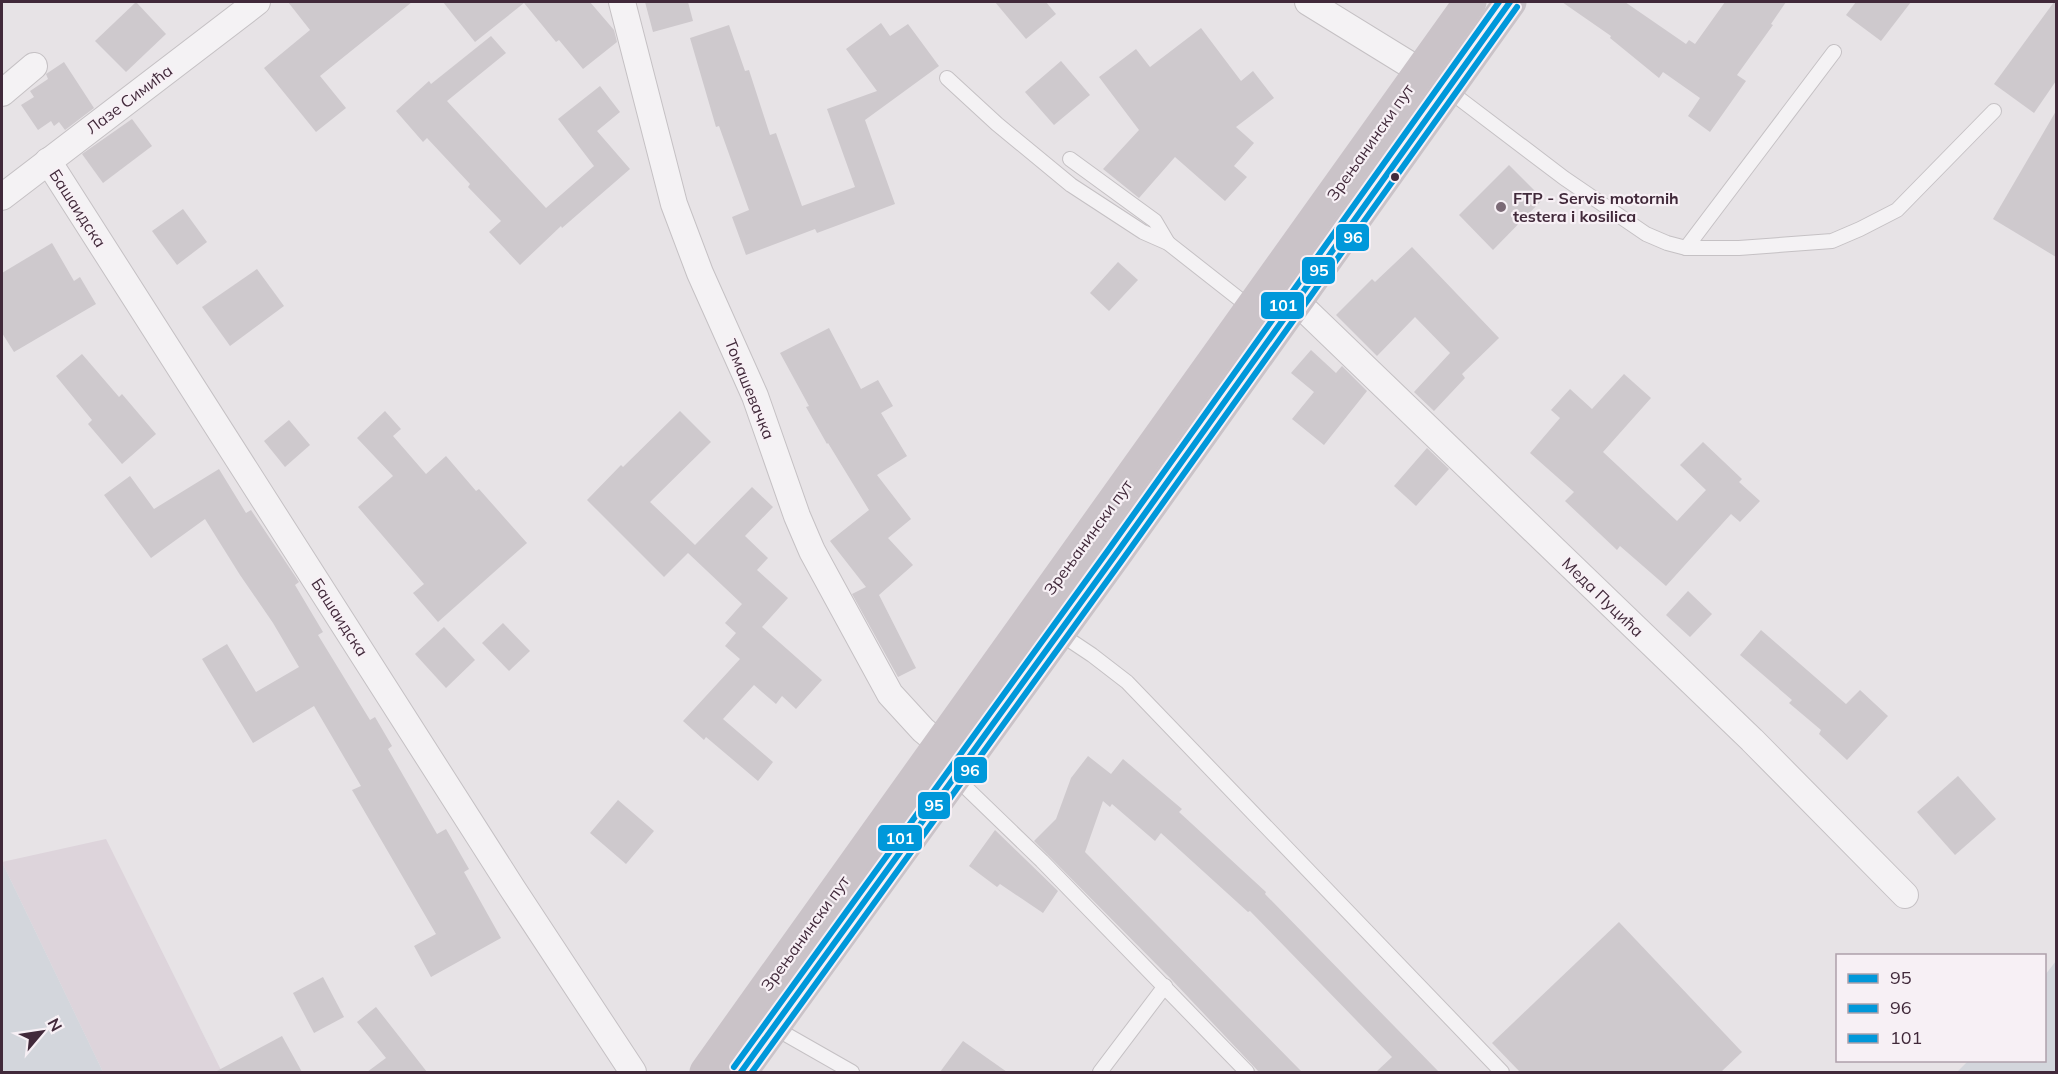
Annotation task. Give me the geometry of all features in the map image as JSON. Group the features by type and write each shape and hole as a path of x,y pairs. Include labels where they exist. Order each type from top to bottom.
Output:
{"main road":[{"name":"Зрењанински пут","path":"706,1072 1470,2"},
{"name":"Зрењанински пут","path":"741,1072 1298,302 1510,2"}],"street":[{"name":"Лазе Симића","path":"2,197 257,2"},
{"name":"Томашевачка","path":"622,2 674,204 700,273 755,396 796,516 812,551 890,694 923,730 941,745"},
{"path":"1308,2 1420,71"},
{"path":"2,93 34,66"},
{"name":"Башаидска","path":"48,161 512,888 633,1072"},
{"name":"Меда Пуцића","path":"1298,302 1752,740 1905,896"}],"lane":[{"path":"1686,248 1834,52"},
{"path":"947,78 997,124 1071,185 1143,232 1168,243 1252,309"},
{"path":"1448,90 1564,178 1646,234 1686,248 1739,248 1832,241 1860,230 1897,210 1994,111"},
{"path":"1070,159 1155,221 1168,243"},
{"path":"1059,633 1126,682 1502,1072"},
{"path":"956,777 1042,861 1247,1072"},
{"path":"1100,1072 1165,986"},
{"path":"773,1027 852,1072"}],"shaded area":[{"path":"106,839 222,1072 103,1072 2,862"},
{"path":"2,862 103,1072 2,1072"},
{"path":"2056,961 2056,1072 1957,1072 1967,1062 2046,1062 2046,974"}],"building":[{"path":"136,2 166,34 126,72 95,41"},
{"path":"288,2 412,2 320,76 346,108 316,132 264,68 310,30"},
{"path":"443,2 590,2 614,30 617,42 583,69 559,40 556,42 524,3 475,42"},
{"path":"645,2 688,2 693,21 653,32"},
{"path":"995,2 1046,2 1056,14 1026,39"},
{"path":"1562,2 1625,2 1686,44 1689,40 1695,44 1725,2 1786,2 1771,24 1773,25 1737,75 1746,81 1710,132 1688,116 1700,98 1663,72 1659,78 1610,38 1611,36"},
{"path":"1856,2 1911,2 1881,41 1846,15"},
{"path":"2056,2 2056,81 2034,113 1994,84"},
{"path":"881,23 890,36 908,24 939,66 865,120 895,204 817,233 815,229 746,255 732,217 749,210 719,126 716,127 690,38 729,25 745,71 749,70 770,135 776,133 802,206 855,187 827,109 877,91 846,49"},
{"path":"1201,28 1241,81 1253,71 1274,98 1236,127 1254,143 1234,166 1247,177 1225,201 1175,157 1139,198 1103,169 1139,130 1099,77 1136,49 1150,67"},
{"path":"491,36 506,53 447,101 546,208 594,166 558,119 600,86 620,112 597,131 630,169 562,228 561,226 520,265 489,232 501,221 468,187 470,184 427,138 423,142 396,111 429,81 431,84"},
{"path":"1061,61 1090,95 1054,125 1025,92"},
{"path":"64,62 94,108 65,130 59,122 54,126 51,121 38,130 21,105 34,97 30,91 48,79 46,74"},
{"path":"2056,111 2056,257 1993,219"},
{"path":"132,119 152,146 103,183 82,154"},
{"name":"FTP - Servis motornih testera i kosilica","path":"1509,165 1543,199 1493,250 1459,215"},
{"path":"183,209 207,242 177,265 152,231"},
{"path":"52,243 74,281 80,277 96,304 14,352 2,333 2,273"},
{"path":"1412,247 1499,338 1462,374 1465,378 1434,411 1414,392 1450,353 1415,317 1377,356 1336,315 1372,279 1375,282"},
{"path":"1118,262 1138,280 1109,311 1090,293"},
{"path":"257,269 284,306 230,346 202,307"},
{"path":"829,328 861,389 878,380 893,406 881,413 907,456 877,475 911,519 888,538 913,565 879,595 916,668 898,677 852,594 866,587 830,541 869,510 806,407 809,406 780,353"},
{"path":"1311,350 1336,373 1342,366 1367,391 1324,445 1292,419 1314,392 1291,373"},
{"path":"82,354 119,397 122,394 156,434 122,464 88,424 92,420 56,376"},
{"path":"1624,374 1651,398 1603,452 1677,521 1706,490 1680,465 1703,442 1742,479 1739,482 1760,501 1740,522 1731,514 1666,586 1620,546 1617,550 1565,501 1574,492 1530,453 1560,418 1551,410 1570,389 1592,409"},
{"path":"385,411 401,429 393,436 426,474 446,456 476,491 479,489 527,543 438,622 413,593 424,584 358,507 393,476 357,438"},
{"path":"680,411 711,442 650,502 695,545 752,487 773,507 745,536 768,558 757,570 788,598 762,627 822,680 796,709 782,696 776,704 754,685 723,719 773,762 758,781 706,737 704,740 683,721 740,659 725,646 736,633 725,623 742,604 688,553 664,577 587,500"},
{"path":"289,420 310,445 285,467 264,441"},
{"path":"1427,448 1449,469 1416,506 1394,486"},
{"path":"219,469 246,513 251,510 299,582 295,585 323,632 318,635 370,720 375,717 392,746 388,749 437,834 446,829 469,869 464,872 501,938 431,977 414,946 436,934 352,790 361,786 314,706 253,743 202,659 227,644 256,692 299,667 205,519 151,558 104,495 130,476 154,509"},
{"path":"1688,591 1712,614 1690,637 1666,615"},
{"path":"503,623 530,651 509,671 482,643"},
{"path":"444,627 475,660 446,688 415,654"},
{"path":"1761,630 1846,704 1860,690 1888,716 1847,760 1819,734 1821,730 1789,703 1792,700 1740,655"},
{"path":"1088,756 1111,774 1123,759 1182,809 1179,812 1266,892 1265,894 1439,1072 1376,1072 1392,1057 1250,911 1248,912 1161,833 1155,841 1112,804 1110,807 1103,801 1085,852 1302,1072 1259,1072 1171,979 1034,841 1056,819 1071,778"},
{"path":"1958,776 1996,819 1955,855 1917,812"},
{"path":"618,800 654,831 626,864 590,833"},
{"path":"995,830 1058,891 1043,913 1000,884 997,887 969,866"},
{"path":"1619,922 1742,1052 1721,1072 1520,1072 1492,1043"},
{"path":"323,977 344,1017 314,1033 293,993"},
{"path":"376,1007 427,1072 367,1072 386,1058 357,1022"},
{"path":"282,1036 302,1072 215,1072"},
{"path":"963,1041 1007,1072 940,1072"}],"transit line":[{"name":"101","path":"734,1067 1109,549 1499,2"},
{"name":"95","path":"741,1072 1116,554 1510,2"},
{"name":"96","path":"752,1072 1123,559 1517,7"}],"place":[{"name":"FTP - Servis motornih testera i kosilica","path":"1501,207"}]}
